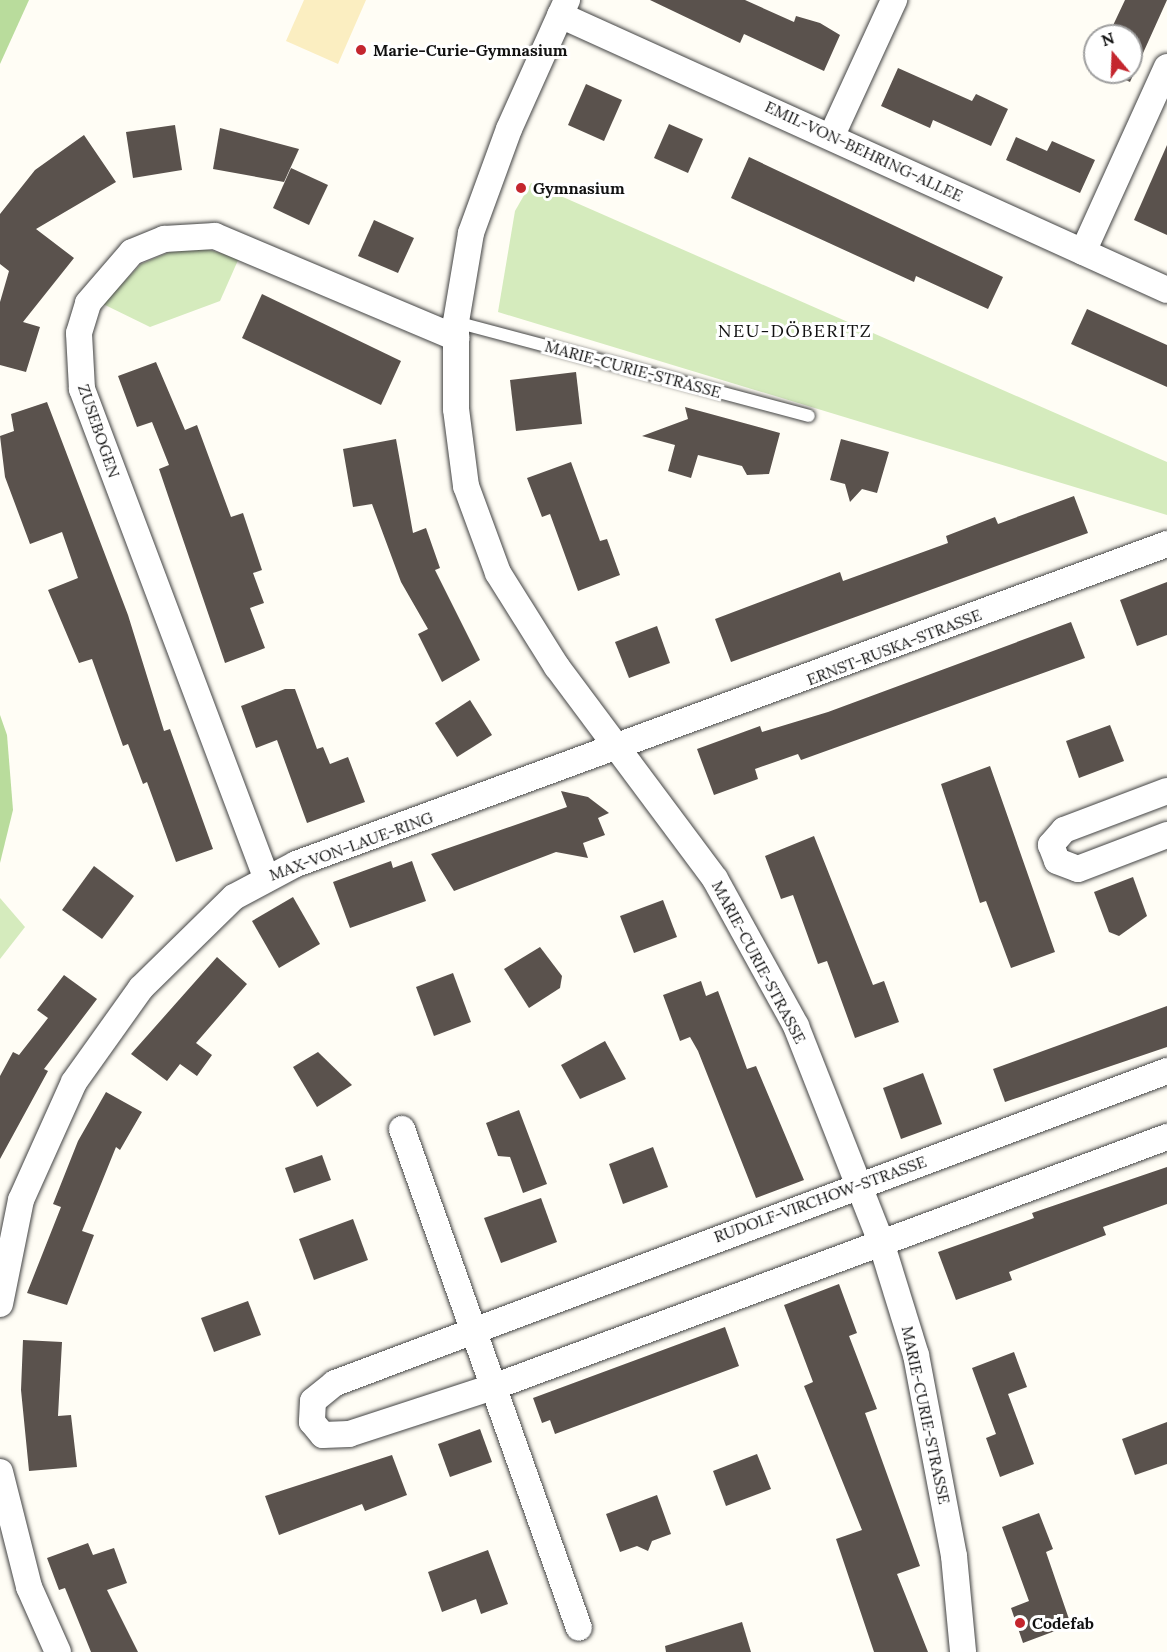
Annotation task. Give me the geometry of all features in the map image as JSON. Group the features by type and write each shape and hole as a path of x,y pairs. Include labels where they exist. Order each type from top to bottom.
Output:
{"street":[{"path":"832,135 894,0"},
{"name":"EMIL-VON-BEHRING-ALLEE","path":"563,8 1167,290"},
{"name":"MARIE-CURIE-STRASSE","path":"563,8 471,233 456,330 456,409 466,486 498,573 557,667 621,749 715,879 796,1026 881,1242 916,1355 938,1454 963,1652"},
{"path":"1083,252 1167,67"},
{"name":"ZUSEBOGEN","path":"266,877 82,388 78,333 88,303 132,252 170,238 215,236 456,330"},
{"name":"ERNST-RUSKA-STRASSE","path":"621,749 1167,544"},
{"name":"MAX-VON-LAUE-RING","path":"0,1304 21,1200 74,1082 141,988 198,927 266,877 621,749"},
{"path":"1165,797 1064,830 1051,845 1057,861 1078,869 1167,836"},
{"name":"RUDOLF-VIRCHOW-STRASSE","path":"1167,1071 859,1184 335,1383 313,1401 312,1422 323,1435 349,1434 496,1386 1167,1137"},
{"path":"402,1129 496,1386 579,1628"},
{"path":"0,1472 28,1587 58,1652"}],"lane":[{"name":"MARIE-CURIE-STRASSE","path":"456,330 809,416"}],"green space":[{"path":"0,0 29,0 0,64"},
{"path":"531,183 1167,462 1167,515 498,312 515,211"},
{"path":"202,248 239,258 220,301 150,327 103,304 141,264 172,251"},
{"path":"0,715 7,735 13,810 0,863"},
{"path":"0,898 25,927 0,959"}],"sand":[{"path":"304,0 366,0 338,64 286,41"}],"building":[{"path":"650,0 745,0 794,22 796,16 820,23 840,35 824,71 744,34 740,43"},
{"path":"1125,0 1167,0 1143,53 1143,24 1114,24"},
{"path":"898,68 972,101 976,94 1008,109 991,146 933,120 930,128 881,106"},
{"path":"586,84 622,100 604,141 568,125"},
{"path":"669,124 703,139 688,173 654,158"},
{"path":"175,125 182,170 133,178 126,132"},
{"path":"220,128 299,149 284,182 213,169"},
{"path":"84,135 116,182 36,229 74,258 23,322 40,327 26,372 0,365 0,302 9,271 0,264 0,214 35,170"},
{"path":"1016,137 1047,151 1052,141 1095,160 1080,193 1006,160"},
{"path":"1167,145 1167,235 1134,220"},
{"path":"749,157 1003,277 988,309 916,276 914,282 731,198"},
{"path":"291,168 328,185 309,225 273,208"},
{"path":"374,220 414,238 398,273 358,256"},
{"path":"262,294 401,361 381,405 242,338"},
{"path":"1087,309 1167,345 1167,387 1071,344"},
{"path":"156,362 185,430 197,425 231,517 243,513 262,570 253,573 264,603 250,608 265,648 225,663 159,469 169,465 152,422 137,427 118,376"},
{"path":"576,372 582,424 516,431 510,380"},
{"path":"47,402 128,615 164,731 170,729 213,849 176,862 147,782 143,784 128,744 123,746 92,659 79,663 48,590 78,578 62,532 30,544 5,477 0,436 14,431 11,414"},
{"path":"685,407 780,433 769,474 747,475 742,466 698,455 691,478 668,471 675,445 642,436 688,419"},
{"path":"396,439 413,533 426,528 440,568 435,570 480,660 442,682 418,634 428,629 401,582 372,504 353,507 343,449"},
{"path":"841,439 889,452 877,493 862,489 850,502 845,484 830,480"},
{"path":"571,462 600,541 607,539 620,575 578,591 550,514 542,517 527,478"},
{"path":"1074,496 1088,533 731,662 715,619 840,572 843,581 948,543 946,536 995,517 998,524"},
{"path":"1167,582 1167,635 1137,646 1120,600"},
{"path":"1071,622 1085,658 801,760 798,754 755,769 758,779 714,795 697,749 760,726 762,732 828,712"},
{"path":"657,626 670,663 629,678 615,642"},
{"path":"285,689 295,689 317,749 323,747 330,764 348,757 365,802 307,823 277,740 256,748 241,706"},
{"path":"470,700 492,735 457,757 435,723"},
{"path":"1110,725 1124,761 1079,778 1066,741"},
{"path":"990,766 1055,952 1011,968 986,901 980,903 941,784"},
{"path":"561,791 588,797 609,813 598,818 605,835 583,843 588,858 556,852 454,891 431,854 567,807"},
{"path":"814,836 873,985 884,981 899,1022 855,1038 827,961 818,964 793,895 781,899 765,856"},
{"path":"391,861 393,868 412,861 426,901 350,928 333,882"},
{"path":"94,866 134,896 102,939 62,910"},
{"path":"1133,877 1147,916 1119,936 1109,932 1094,892"},
{"path":"293,897 320,944 279,968 252,921"},
{"path":"663,900 677,937 634,953 620,916"},
{"path":"540,947 562,976 560,988 529,1008 504,969"},
{"path":"217,957 247,984 196,1043 212,1055 197,1076 180,1064 167,1081 131,1054"},
{"path":"453,973 471,1022 434,1036 416,987"},
{"path":"64,975 97,999 44,1069 48,1071 0,1159 0,1076 13,1052 19,1055 48,1018 37,1010"},
{"path":"701,981 706,996 718,991 747,1069 756,1066 804,1180 756,1198 698,1051 690,1037 680,1041 663,995"},
{"path":"1167,1006 1167,1047 1005,1102 993,1069"},
{"path":"605,1041 626,1079 580,1099 561,1065"},
{"path":"318,1052 352,1085 317,1107 293,1067"},
{"path":"923,1073 942,1124 901,1139 883,1088"},
{"path":"106,1092 142,1112 120,1150 116,1147 82,1231 94,1235 67,1305 27,1293 61,1207 53,1204 78,1141"},
{"path":"519,1110 547,1184 523,1193 510,1157 498,1156 486,1123"},
{"path":"653,1147 668,1187 623,1204 609,1164"},
{"path":"322,1155 331,1180 294,1193 285,1168"},
{"path":"1167,1167 1167,1204 1103,1227 1106,1235 1009,1272 1012,1280 956,1300 938,1252 1034,1218 1032,1213"},
{"path":"541,1198 557,1242 501,1263 484,1218"},
{"path":"353,1219 368,1260 314,1280 299,1239"},
{"path":"839,1284 857,1333 849,1336 877,1409 865,1413 920,1566 897,1574 928,1652 874,1652 836,1539 862,1530 804,1386 813,1382 784,1305"},
{"path":"248,1301 261,1335 214,1352 201,1318"},
{"path":"725,1327 739,1366 555,1434 550,1420 542,1423 533,1398"},
{"path":"23,1340 62,1342 58,1416 71,1415 77,1467 29,1471 21,1390"},
{"path":"1014,1352 1027,1387 1008,1394 1034,1464 1000,1477 986,1438 996,1434 972,1368"},
{"path":"1167,1422 1167,1464 1135,1475 1122,1439"},
{"path":"480,1429 492,1462 450,1477 438,1444"},
{"path":"757,1454 771,1489 726,1506 713,1471"},
{"path":"392,1455 407,1495 365,1511 362,1504 279,1535 265,1496"},
{"path":"657,1495 671,1534 652,1541 648,1551 637,1546 620,1552 606,1514"},
{"path":"1039,1513 1053,1549 1046,1552 1071,1625 1023,1643 1011,1608 1029,1601 1002,1527"},
{"path":"88,1543 93,1555 114,1548 127,1583 107,1590 138,1652 91,1652 65,1588 59,1590 47,1558"},
{"path":"488,1550 508,1604 481,1614 476,1599 442,1612 428,1572"},
{"path":"742,1622 751,1652 666,1652 665,1646"}],"place":[{"name":"Marie-Curie-Gymnasium","path":"361,50"},
{"name":"Gymnasium","path":"521,188"},
{"name":"Codefab","path":"1020,1623"}],"district":[{"name":"NEU-DÖBERITZ","path":"795,331"}]}
